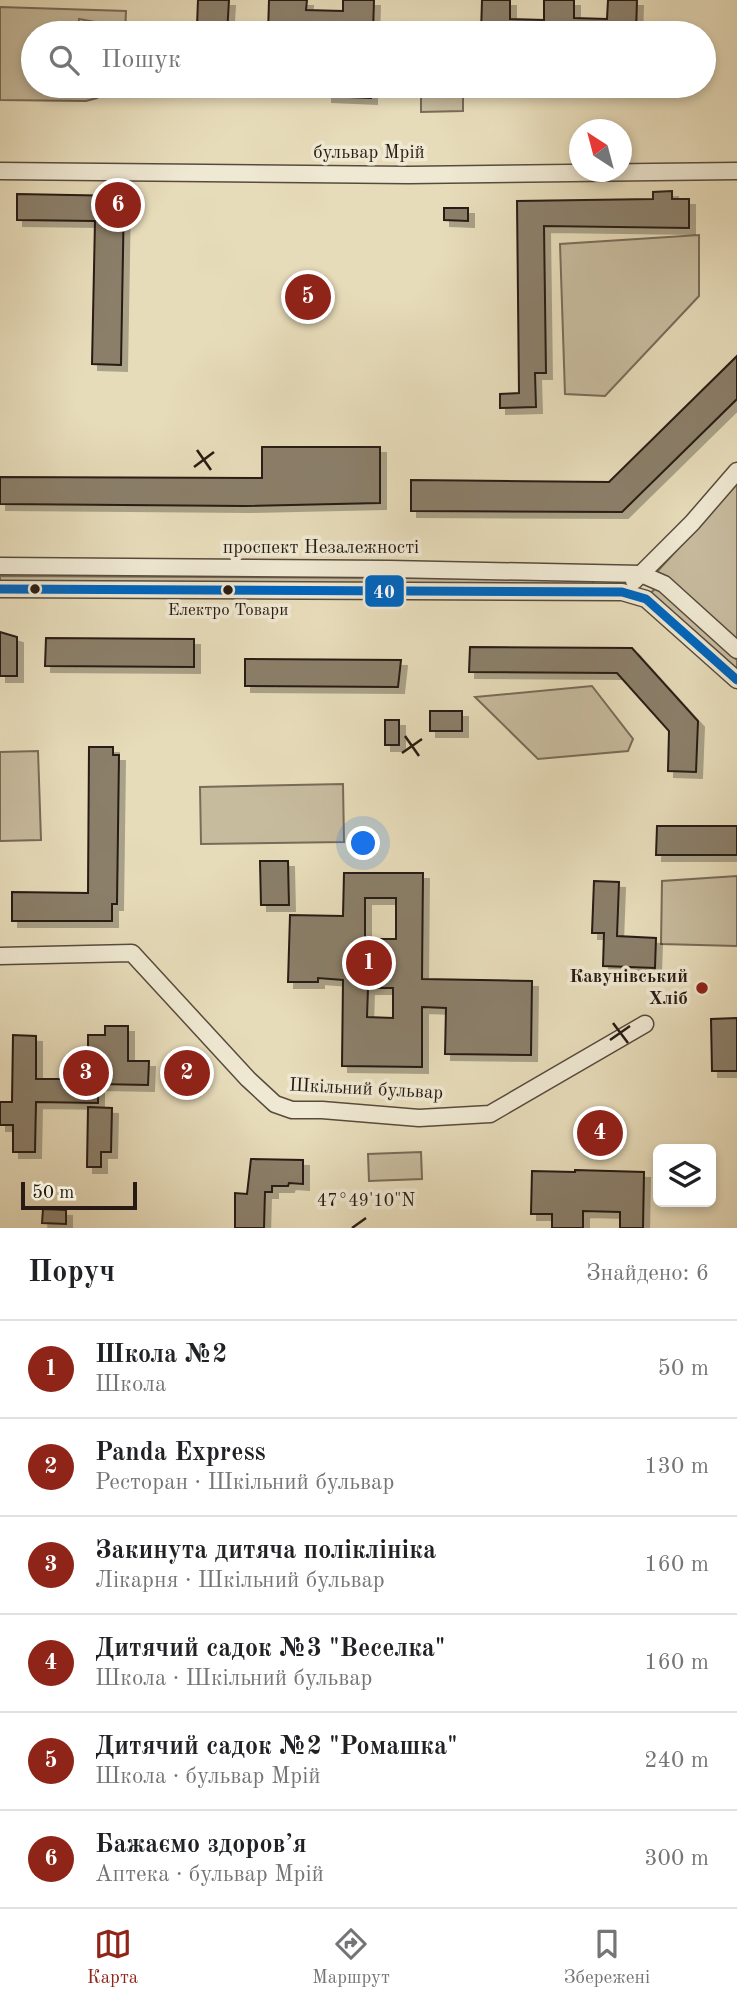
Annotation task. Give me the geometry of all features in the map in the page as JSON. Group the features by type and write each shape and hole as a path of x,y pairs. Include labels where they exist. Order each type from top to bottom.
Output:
{"street":[{"name":"бульвар Мрій","path":"0,171 409,175 737,171"},
{"path":"622,592 692,523 737,471"},
{"name":"проспект Незалежності","path":"0,566 641,574"},
{"path":"641,574 664,584 737,650"},
{"path":"0,589 622,592 646,599 737,680"},
{"name":"Шкільний бульвар","path":"0,956 132,953 248,1079 275,1104 292,1110 419,1118 491,1114 645,1024"}],"shaded area":[{"path":"0,7 126,11 126,21 21,21 21,98 97,98 86,101 0,100"},
{"path":"421,98 463,98 463,111 421,112"},
{"path":"699,235 699,296 605,396 565,394 560,244"},
{"path":"737,484 737,646 655,574"},
{"path":"0,576 593,579 593,586 0,583"},
{"path":"656,587 737,660 737,670 651,593"},
{"path":"592,686 633,739 628,751 538,759 475,697"},
{"path":"38,751 41,840 0,841 0,752"},
{"path":"343,784 344,842 201,844 200,787"},
{"path":"737,876 737,946 661,944 662,881"},
{"path":"421,1152 422,1179 369,1181 368,1154"}],"building":[{"path":"198,0 229,0 228,21 197,21"},
{"path":"269,0 307,0 306,10 343,11 343,0 374,0 373,21 268,21"},
{"path":"482,0 510,0 510,19 544,20 544,0 574,0 574,18 607,19 608,0 637,0 636,21 481,21"},
{"path":"672,191 672,199 689,199 689,228 544,226 546,373 535,373 536,407 500,408 500,394 519,393 517,201 653,199 653,192"},
{"path":"17,194 124,196 121,365 92,364 95,221 17,220"},
{"path":"444,208 468,208 468,221 444,220"},
{"path":"737,356 737,399 622,512 411,511 411,480 609,482"},
{"path":"262,447 380,447 380,503 244,506 0,504 0,477 262,478"},
{"path":"0,632 17,637 17,676 0,676"},
{"path":"46,638 194,639 194,667 45,666"},
{"path":"470,647 632,648 698,721 696,772 668,771 669,731 617,673 469,672"},
{"path":"245,659 401,660 398,687 245,686"},
{"path":"430,711 462,711 462,731 430,731"},
{"path":"385,720 399,720 399,745 385,745"},
{"path":"89,747 113,747 113,755 119,755 117,904 112,904 112,921 12,921 12,892 88,893"},
{"path":"657,826 737,826 737,855 656,855"},
{"path":"260,861 288,861 289,905 261,905"},
{"path":"344,873 423,873 422,979 532,981 531,1055 445,1054 446,1008 422,1007 422,1067 342,1066 343,980 318,978 318,982 288,982 290,915 343,916","holes":["365,898 396,898 396,939 365,939","368,988 393,988 393,1018 367,1017"]},
{"path":"594,881 619,882 617,936 656,938 655,968 603,966 604,933 592,933"},
{"path":"737,1018 737,1071 712,1071 711,1019"},
{"path":"105,1026 128,1026 128,1061 149,1061 148,1085 98,1084 98,1103 36,1102 35,1152 13,1152 13,1125 0,1125 0,1102 12,1102 13,1035 36,1036 36,1079 88,1079 88,1035 105,1035"},
{"path":"88,1107 112,1108 111,1152 101,1152 101,1167 87,1167"},
{"path":"251,1159 303,1160 303,1184 272,1186 272,1192 265,1192 264,1228 235,1228 235,1193 247,1194"},
{"path":"532,1171 644,1172 643,1228 620,1228 620,1212 583,1211 583,1228 552,1228 552,1214 531,1214"},
{"path":"43,1209 66,1210 66,1224 42,1223"}],"transit line":[{"name":"40","path":"0,589 622,592 646,599 737,680"}],"place":[{"name":"Бажаємо здоровʼя","path":"118,205"},
{"name":"Дитячий садок №2 \"Ромашка\"","path":"308,297"},
{"name":"Електро Товари","path":"228,590"},
{"name":"Школа №2","path":"369,963"},
{"name":"Кавунівський Хліб","path":"702,988"},
{"name":"Закинута дитяча поліклініка","path":"86,1073"},
{"name":"Panda Express","path":"187,1073"},
{"name":"Дитячий садок №3 \"Веселка\"","path":"600,1133"}]}
